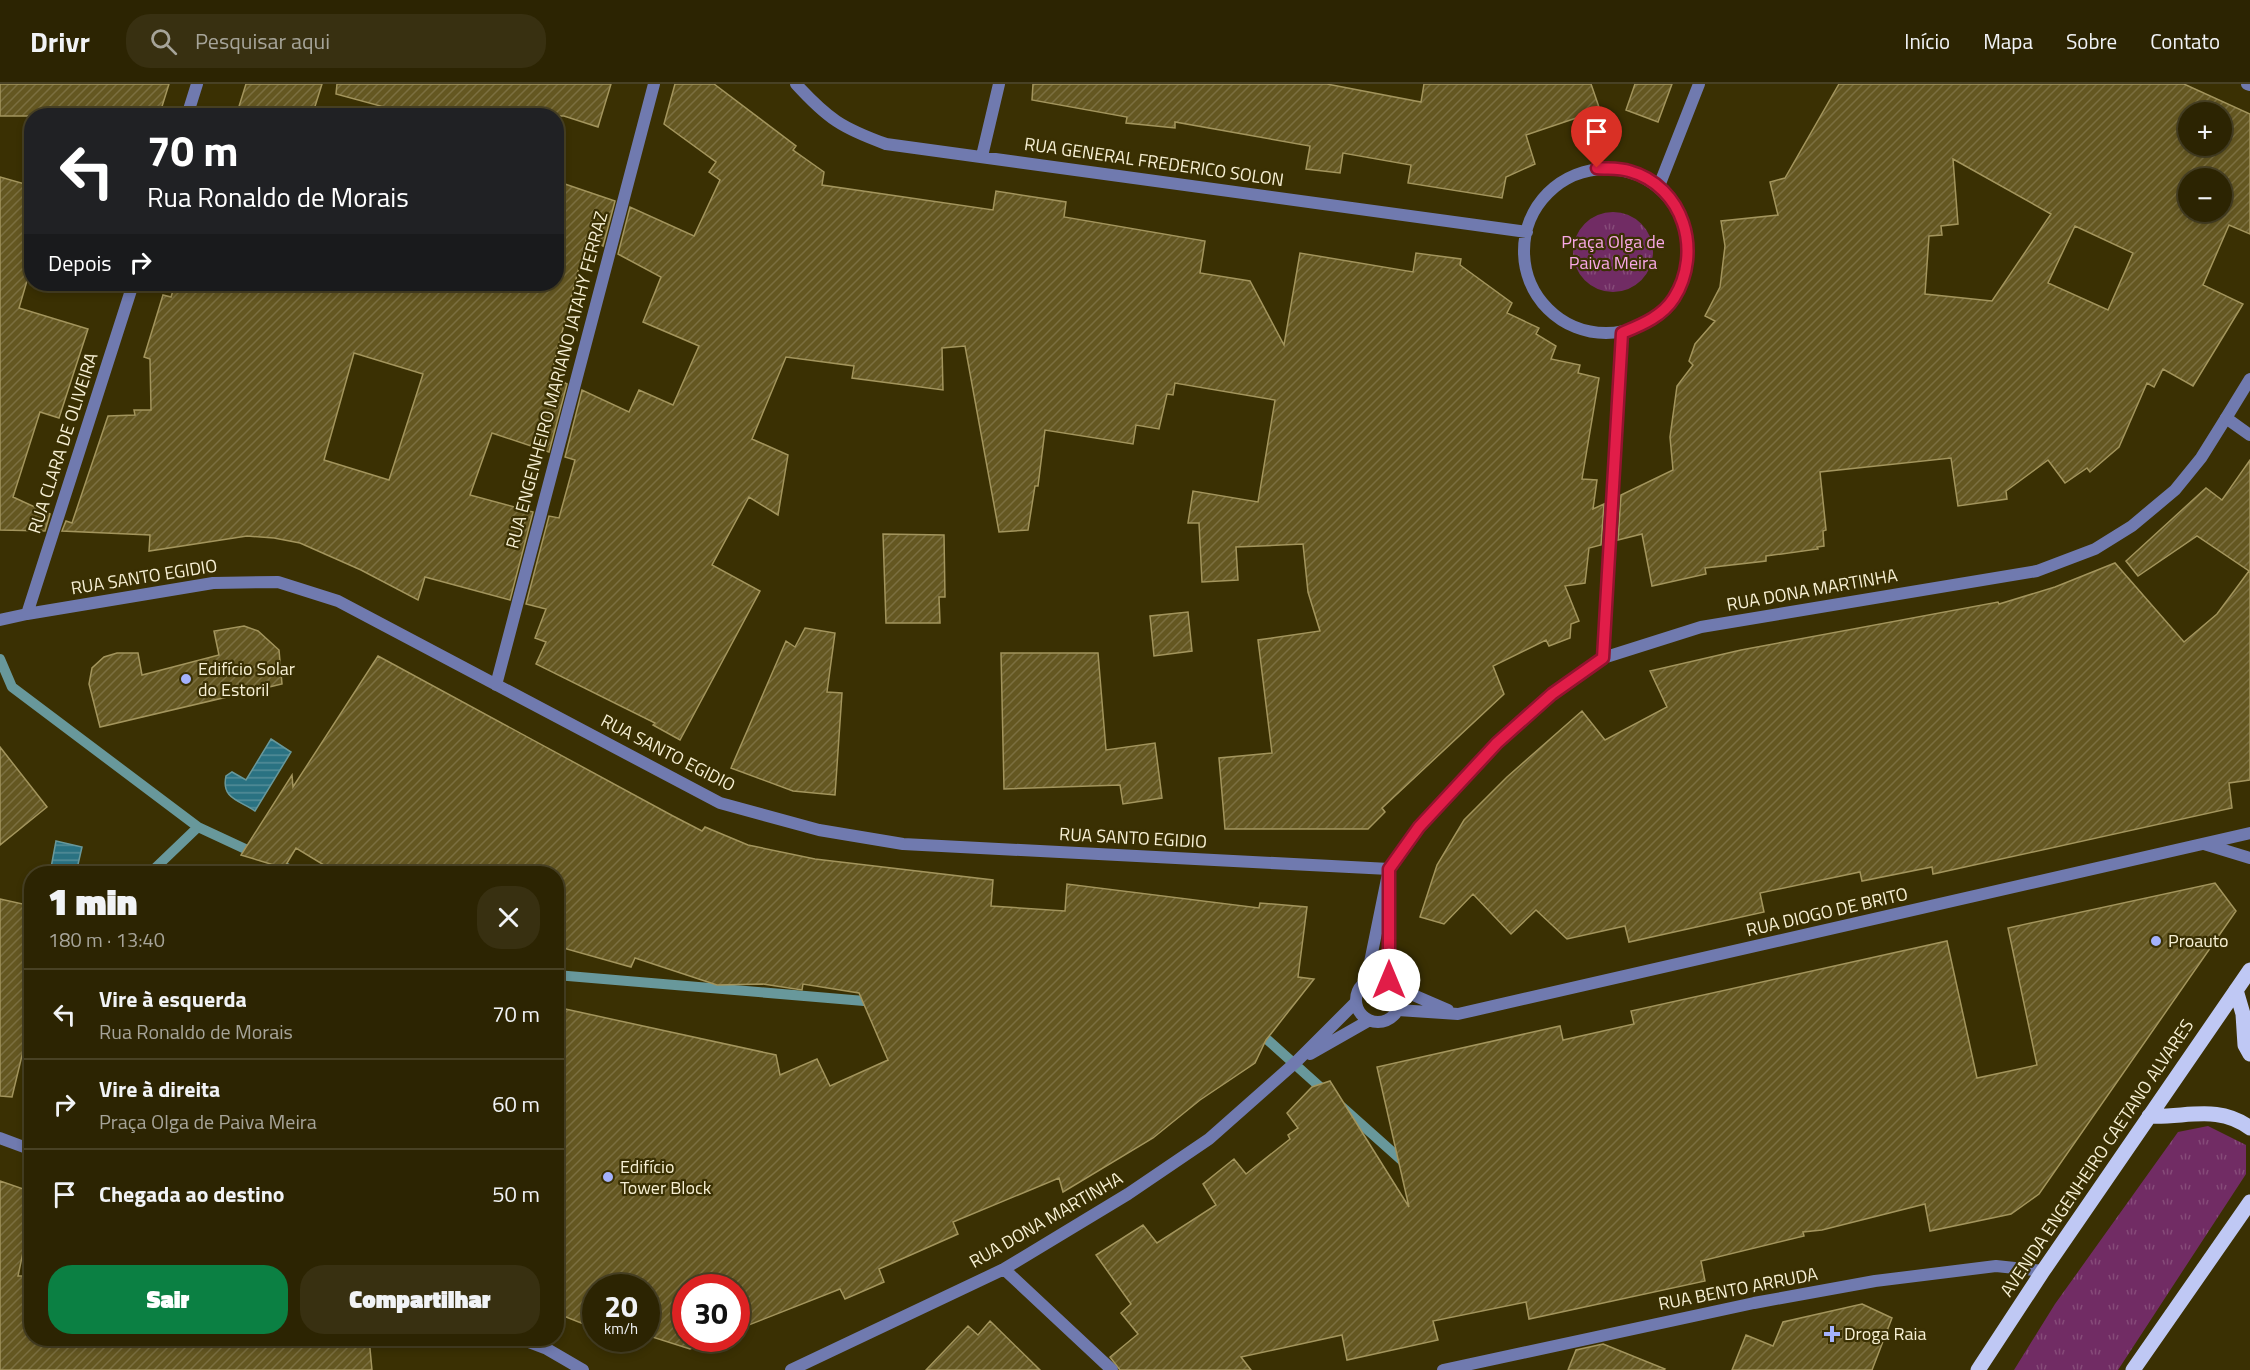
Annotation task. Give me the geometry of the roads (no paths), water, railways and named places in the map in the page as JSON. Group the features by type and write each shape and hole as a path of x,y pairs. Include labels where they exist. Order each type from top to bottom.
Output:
{"main road":[{"name":"AVENIDA ENGENHEIRO CAETANO ALVARES","path":"1978,1370 2043,1271 2250,970"},
{"path":"2236,990 2243,1014 2245,1045 2250,1054"},
{"path":"2149,1116 2176,1118 2198,1112 2214,1113 2230,1117 2250,1128"},
{"path":"2133,1370 2250,1202"}],"street":[{"path":"190,108 197,84"},
{"name":"RUA ENGENHEIRO MARIANO JATAHY FERRAZ","path":"495,685 654,84"},
{"name":"RUA GENERAL FREDERICO SOLON","path":"796,84 823,113 852,131 886,144 1527,232"},
{"path":"982,156 999,84"},
{"path":"1659,186 1699,84"},
{"path":"1597,168 1629,171 1659,186 1679,210 1689,239 1687,271 1673,300 1651,321 1622,333 1593,333 1567,325 1545,307 1529,283 1523,256 1527,232 1542,199 1566,178 1597,168"},
{"name":"RUA CLARA DE OLIVEIRA","path":"27,614 131,291"},
{"path":"1603,658 1622,333"},
{"name":"RUA DONA MARTINHA","path":"1366,982 1389,869 1419,827 1497,743 1552,694 1603,658 1701,627 2037,571 2086,552 2132,526 2175,490 2201,458 2250,379"},
{"path":"2226,418 2250,435"},
{"name":"RUA SANTO EGIDIO","path":"0,620 213,583 278,582 338,601 720,803 819,830 903,844 1389,869"},
{"name":"RUA DIOGO DE BRITO","path":"1398,1010 1458,1014 2250,833"},
{"name":"RUA DIOGO DE BRITO","path":"2203,844 2250,858"},
{"path":"1389,869 1393,984 1400,999 1398,1010 1391,1019 1380,1023 1368,1021 1360,1013 1356,1002 1358,991 1366,982 1377,978 1393,984 1458,1014"},
{"name":"RUA DONA MARTINHA","path":"790,1370 1004,1269 1128,1194 1209,1139 1296,1062 1356,1002"},
{"name":"RUA DONA MARTINHA","path":"1296,1062 1368,1021"},
{"path":"0,1138 24,1147"},
{"name":"RUA BENTO ARRUDA","path":"1443,1370 1754,1303 1875,1281 1996,1266 2043,1271"},
{"path":"1004,1269 1112,1370"},
{"path":"539,1346 583,1370"}],"water":[{"path":"271,739 291,752 255,811 228,794 226,776 232,772 246,780"},
{"path":"56,841 82,847 78,866 51,866"}],"waterway":[{"path":"0,659 12,687 198,827 256,854"},
{"path":"157,866 198,827"},
{"path":"273,862 282,866"},
{"path":"564,976 876,1002"},
{"path":"1256,1034 1261,1034 1329,1095"},
{"path":"1342,1107 1407,1165"}],"place":[{"name":"Edifício Solar do Estoril","path":"186,679"},
{"name":"Proauto","path":"2156,941"},
{"name":"Edifício Tower Block","path":"608,1177"},
{"name":"Droga Raia","path":"1832,1334"}],"park label":[{"name":"Praça Olga de Paiva Meira","path":"1613,252"}]}
